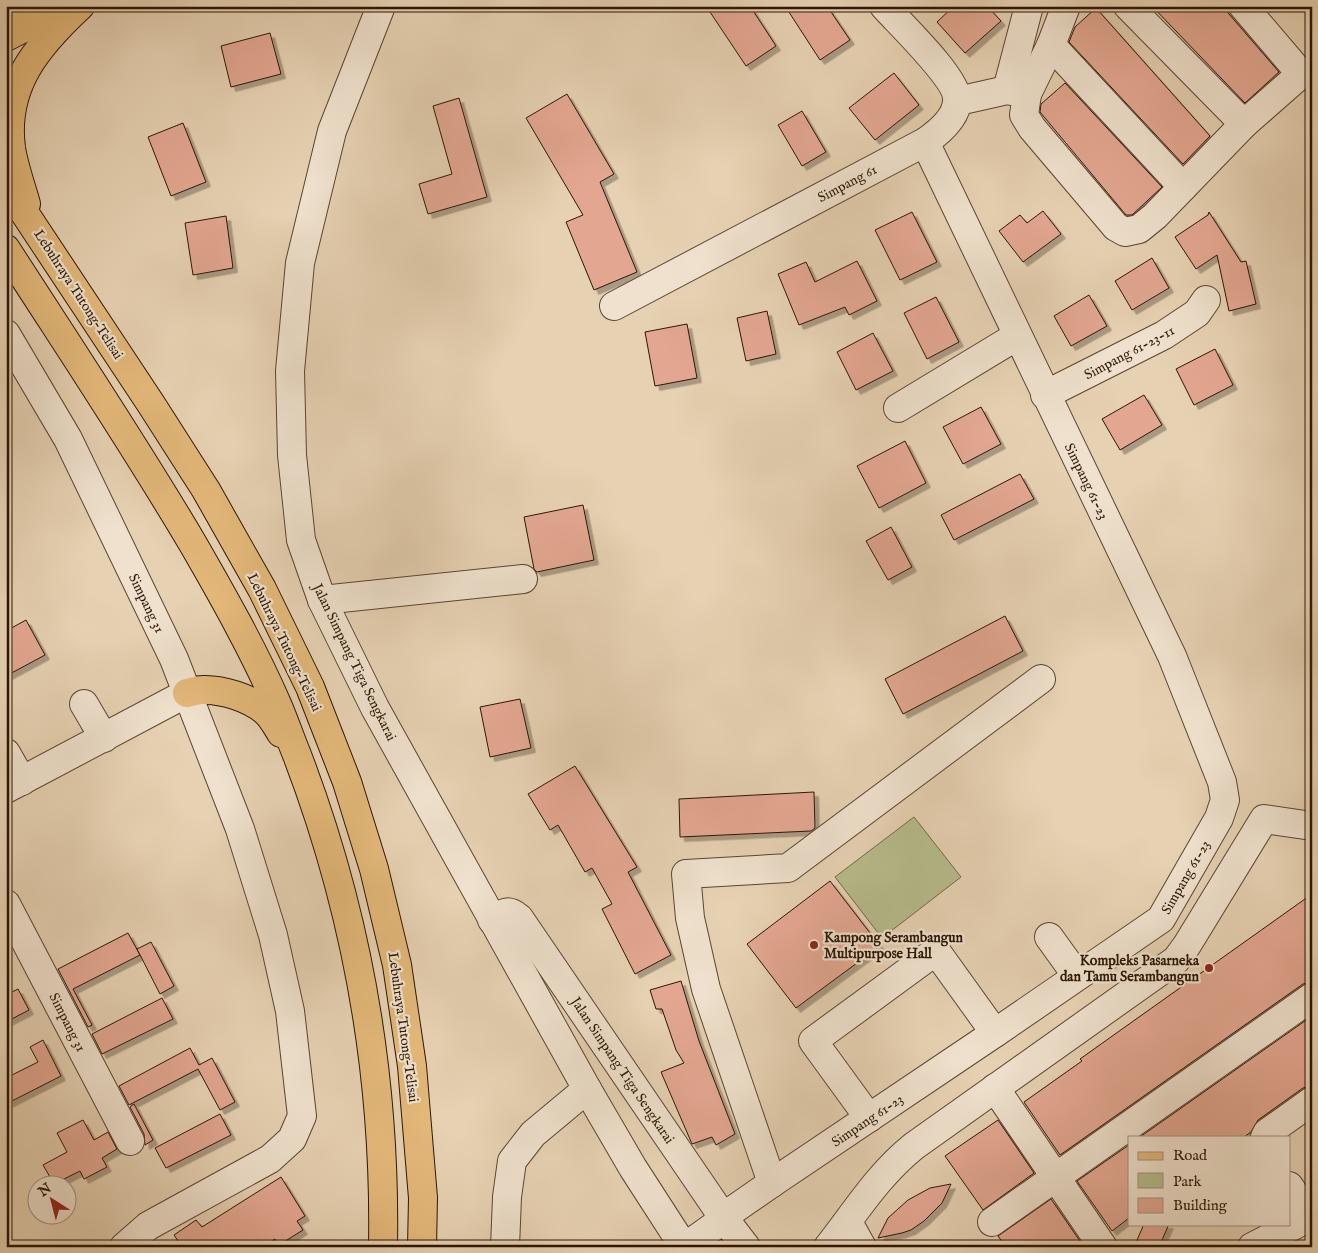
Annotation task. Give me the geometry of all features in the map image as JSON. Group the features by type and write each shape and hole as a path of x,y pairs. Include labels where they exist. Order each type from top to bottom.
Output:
{"main road":[{"path":"32,222 11,150 9,126 12,109 19,80 34,54 80,6"},
{"path":"6,20 59,10"},
{"path":"6,37 59,10"},
{"name":"Lebuhraya Tutong–Telisai","path":"6,185 206,490 262,589 310,688 347,782 374,869 397,966 412,1066 423,1198 422,1247"},
{"path":"6,249 123,429 229,606 277,704 313,797 339,881 361,975 375,1072 384,1198 383,1247"},
{"path":"187,693 202,690 230,694 251,701 264,710 282,734 313,797"}],"street":[{"name":"Jalan Simpang Tiga Sengkarai","path":"381,6 332,131 300,263 290,371 292,455 301,540 322,600 375,708 587,1089 633,1168 685,1247"},
{"path":"884,6 947,76 955,90 958,101 1017,92 1051,45 1066,6"},
{"path":"1029,6 1017,92 1024,115 1032,128 1116,227 1124,232 1139,229 1155,216 1244,124 1301,74 1243,6"},
{"path":"1128,6 1244,124"},
{"path":"1051,45 1183,187"},
{"name":"Simpang 61","path":"614,306 925,142 941,131 950,119 958,101"},
{"name":"Simpang 61-23","path":"685,1247 713,1227 723,1217 772,1183 1161,919 1219,818 1225,800 1222,782 1172,656 925,142"},
{"name":"Simpang 61-23-11","path":"1045,395 1164,335 1196,313 1206,300"},
{"name":"Simpang 31","path":"6,334 68,439 174,658 240,829 273,935 290,1011 302,1116 292,1139 270,1160 148,1226 124,1247"},
{"path":"898,408 1017,336"},
{"path":"322,600 523,579"},
{"path":"772,1183 706,988 690,918 686,874 788,868 1041,679"},
{"path":"6,753 14,785 187,693"},
{"path":"84,704 104,738"},
{"path":"828,1247 878,1180 895,1161 1176,960 1264,819 1312,826"},
{"name":"Simpang 31","path":"6,904 130,1141"},
{"name":"Jalan Simpang Tiga Sengkarai","path":"492,920 506,912 512,912 519,918 723,1217 746,1247"},
{"path":"1049,937 1077,976"},
{"path":"869,1118 813,1041 936,951 995,1033"},
{"path":"992,1222 1312,998"},
{"path":"995,1088 1103,1247"},
{"path":"505,1247 507,1197 512,1161 533,1134 587,1089"},
{"path":"1266,1136 1312,1101"},
{"path":"1252,1247 1311,1216 1290,1187"},
{"path":"848,1222 862,1247"}],"green space":[{"path":"914,817 961,877 882,938 835,877"}],"building":[{"path":"706,6 750,6 776,46 746,66"},
{"path":"785,6 827,6 850,40 820,60"},
{"path":"954,6 987,6 1001,21 965,53 937,22"},
{"path":"1152,6 1222,6 1279,72 1245,103"},
{"path":"1096,8 1210,136 1183,164 1069,42 1075,27"},
{"path":"270,33 281,74 231,87 221,46"},
{"path":"894,73 919,105 875,140 849,108"},
{"path":"1065,83 1162,187 1132,215 1126,215 1040,112 1041,104"},
{"path":"567,94 614,174 600,182 637,272 594,290 566,222 583,215 526,118"},
{"path":"459,98 487,197 428,214 419,184 452,174 433,106"},
{"path":"802,111 826,152 802,166 778,125"},
{"path":"183,123 206,182 171,196 148,137"},
{"path":"1043,211 1061,234 1023,262 999,231 1020,215 1027,223"},
{"path":"912,212 937,262 900,280 875,230"},
{"path":"1209,212 1241,262 1246,261 1256,304 1229,311 1217,255 1196,269 1175,237 1208,215"},
{"path":"226,216 233,268 193,275 185,223"},
{"path":"1152,258 1169,288 1132,310 1115,281"},
{"path":"857,261 877,301 849,315 845,307 799,325 778,274 806,262 815,282"},
{"path":"1089,295 1107,326 1071,346 1054,316"},
{"path":"936,297 959,342 927,359 904,313"},
{"path":"767,311 776,354 746,361 737,318"},
{"path":"687,324 697,378 655,386 645,332"},
{"path":"873,333 893,371 856,390 837,352"},
{"path":"1215,349 1233,385 1194,405 1176,369"},
{"path":"1144,395 1162,425 1120,450 1102,419"},
{"path":"981,407 1001,444 963,464 943,427"},
{"path":"905,441 926,483 879,508 857,466"},
{"path":"1020,474 1034,499 954,540 941,515"},
{"path":"583,505 594,560 537,572 534,569 524,517"},
{"path":"891,527 912,567 888,580 866,541"},
{"path":"1005,616 1023,651 903,714 885,679"},
{"path":"26,620 45,655 6,676 6,631"},
{"path":"520,699 531,748 490,757 480,707"},
{"path":"575,766 637,867 628,872 671,955 635,974 602,909 612,904 592,868 585,872 558,825 550,830 528,794"},
{"path":"814,792 815,828 811,831 680,837 679,799"},
{"name":"Kampong Serambangun Multipurpose Hall","path":"830,881 880,946 796,1008 747,944"},
{"path":"1312,894 1312,982 1303,984 1060,1155 1024,1102 1082,1061 1080,1059"},
{"path":"128,933 140,955 73,989 92,1025 88,1027 58,969"},
{"path":"151,942 174,986 160,994 137,949"},
{"path":"681,981 699,1041 735,1134 716,1145 712,1137 692,1144 661,1072 684,1063 676,1050 662,1009 656,1009 650,990"},
{"path":"18,989 29,1010 6,1022 6,995"},
{"path":"162,998 173,1019 102,1054 92,1034"},
{"path":"1312,1016 1312,1086 1303,1088 1258,1120 1251,1132 1245,1136 1141,1136"},
{"path":"43,1040 61,1076 6,1104 6,1078 38,1062 30,1047"},
{"path":"190,1048 199,1065 212,1058 235,1102 220,1110 198,1069 129,1105 119,1086"},
{"path":"134,1104 153,1140 145,1145 144,1134 130,1107"},
{"path":"220,1114 231,1135 166,1168 155,1148"},
{"path":"83,1120 94,1140 108,1132 117,1149 102,1158 107,1167 84,1179 80,1171 70,1176 49,1176 43,1165 67,1152 57,1133"},
{"path":"998,1120 1034,1173 983,1210 945,1156"},
{"path":"1128,1146 1128,1219 1112,1231 1077,1181"},
{"path":"281,1177 305,1216 297,1221 303,1230 279,1245 275,1239 263,1247 182,1247 174,1235 196,1220 202,1227"},
{"path":"951,1184 942,1203 924,1221 911,1230 878,1238 888,1218 908,1200 930,1188"},
{"path":"1051,1199 1084,1247 1006,1247 998,1236"},
{"path":"1143,1226 1168,1226 1159,1247 1134,1247"}],"place":[{"name":"Kampong Serambangun Multipurpose Hall","path":"814,945"},
{"name":"Kompleks Pasarneka dan Tamu Serambangun","path":"1209,968"}]}
